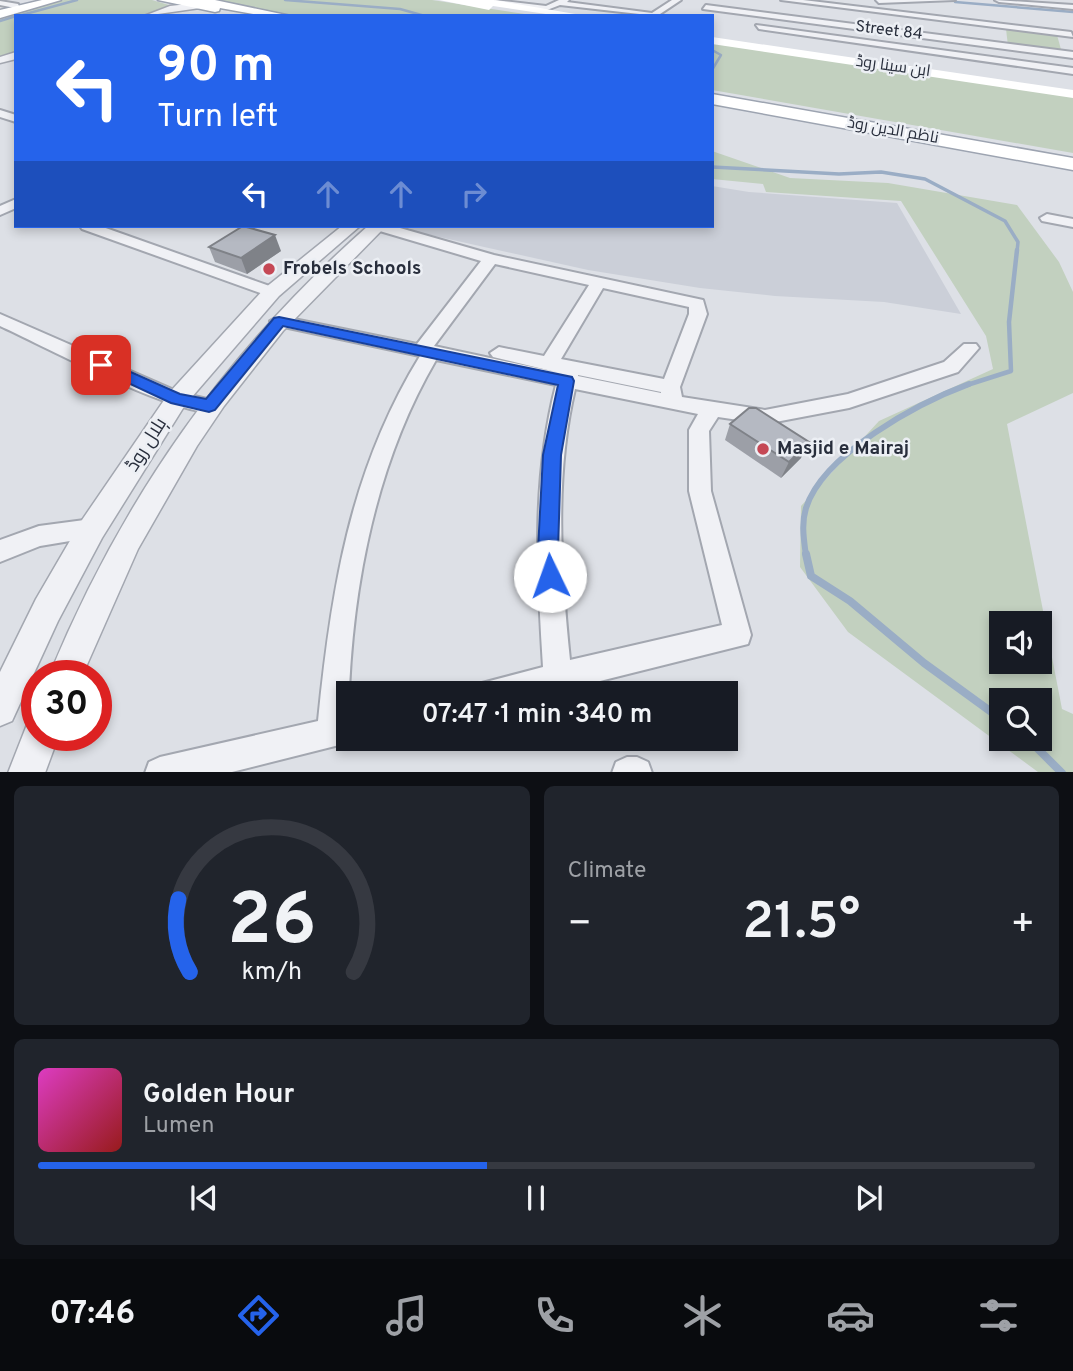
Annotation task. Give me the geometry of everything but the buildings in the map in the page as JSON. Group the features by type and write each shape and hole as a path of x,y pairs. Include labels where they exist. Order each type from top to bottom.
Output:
{"main road":[{"path":"0,12 41,0"},
{"path":"0,12 55,0"},
{"path":"444,0 537,14"},
{"path":"473,0 496,1 571,14"},
{"path":"170,4 196,3 247,13"},
{"name":"ابن سینا روڈ","path":"714,37 1073,88"},
{"name":"ابن سینا روڈ","path":"714,37 1073,94"},
{"name":"ناظم الدین روڈ","path":"716,96 1073,156"},
{"name":"ناظم الدین روڈ","path":"716,96 1073,164"}],"street":[{"path":"613,10 629,0"},
{"path":"694,12 714,0"},
{"path":"720,0 776,7"},
{"path":"785,0 872,20"},
{"path":"859,0 872,20"},
{"path":"859,0 951,0"},
{"path":"999,0 1056,2 1073,6"},
{"path":"496,1 521,2 547,8 563,1 590,11 601,5 613,10 645,14"},
{"path":"881,1 963,13 961,22"},
{"path":"0,3 15,6"},
{"path":"152,14 170,4"},
{"path":"655,14 676,4"},
{"name":"Street 84","path":"704,8 1001,31 1068,55"},
{"path":"813,11 872,20 961,22 1001,31 1061,38 1072,35"},
{"path":"853,55 872,20"},
{"path":"753,27 1073,71"},
{"path":"1001,31 1072,35"},
{"path":"1001,31 1001,77"},
{"path":"1061,38 1068,55"},
{"path":"1047,218 1073,223"},
{"path":"93,228 280,308 428,346 562,370 672,395 711,411 765,417 849,401 951,367 970,348"},
{"name":"ہلال روڈ","path":"73,660 138,522 209,406 280,308 350,228"},
{"name":"ہلال روڈ","path":"0,709 47,610 92,529 177,399 376,228"},
{"path":"385,228 491,259 696,304 698,314 672,395"},
{"path":"339,681 338,651 360,523 391,427 428,346 491,259"},
{"path":"558,677 548,550 552,455 562,370 598,283"},
{"path":"0,319 177,399 209,406"},
{"path":"542,681 738,635 700,491 699,430 711,411"},
{"path":"0,551 39,536 92,529"},
{"path":"160,772 336,732"},
{"path":"26,772 35,751"},
{"path":"627,772 638,772"}],"shaded area":[{"path":"714,186 749,192 897,203 961,314 884,302 775,296 700,288 588,270 408,230 714,228"}],"green space":[{"path":"64,0 152,0 169,5 147,14 14,14 14,54 0,57 0,16"},
{"path":"203,0 432,0 525,14 283,14"},
{"path":"1006,29 1057,35 1062,53 1008,46"},
{"path":"714,42 1073,96 1073,153 714,90"},
{"path":"714,152 790,178 888,183 1017,205 1059,262 1073,292 1073,393 1007,424 1043,611 989,611 989,674 1052,674 1052,657 1062,709 1073,714 1073,772 1038,772 1010,751 1052,751 1052,688 989,688 989,736 848,632 800,567 801,506 879,421 993,369 986,336 901,201 766,192 763,184 714,179"}],"waterway":[{"path":"25,14 77,0"},
{"path":"285,0 400,9 418,14"},
{"path":"955,2 1073,12"},
{"path":"0,21 14,17"},
{"path":"714,51 721,55 714,67"},
{"path":"714,167 839,174 881,172 925,179 1005,221 1018,242 1017,252"},
{"path":"965,386 1011,371 1009,322 1017,250"},
{"path":"965,386 969,384"},
{"path":"806,556 804,514 816,488 831,469 852,450 899,417 965,386"},
{"path":"806,554 811,576 850,601 924,663 989,710"},
{"path":"1040,751 1061,772"}],"place":[{"name":"Frobels Schools","path":"269,269"},
{"name":"Masjid e Mairaj","path":"763,449"}],"route":[{"path":"101,365 177,399 209,406 279,321 566,381 552,455 548,550 550,576"}]}
